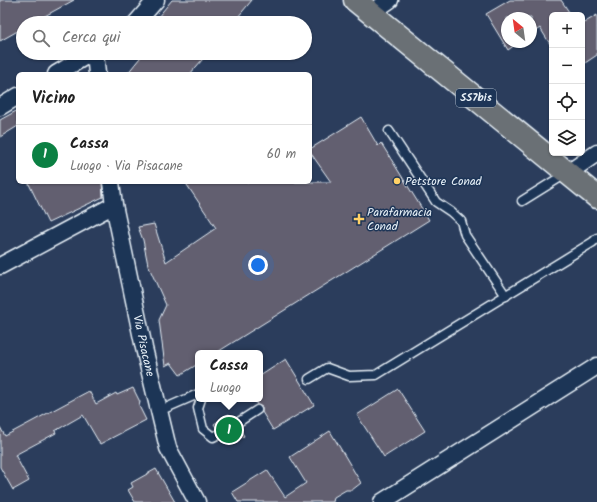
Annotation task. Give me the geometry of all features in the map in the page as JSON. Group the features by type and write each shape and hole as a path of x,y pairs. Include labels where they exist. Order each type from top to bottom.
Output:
{"main road":[{"name":"SS7bis","path":"363,6 597,197"}],"street":[{"path":"142,16 156,0"},
{"path":"363,6 390,0"},
{"path":"59,72 79,60"},
{"path":"96,60 97,72"},
{"path":"0,107 16,97"},
{"path":"568,173 597,153"},
{"name":"Via Pisacane","path":"111,184 114,206 144,348 168,448 197,502"},
{"path":"0,266 114,206"},
{"path":"382,502 597,366"}],"lane":[{"path":"389,131 436,202 461,221 465,235 506,296"},
{"path":"522,201 568,173"},
{"path":"309,379 327,368 349,376 376,376 593,242 597,238"},
{"path":"159,411 195,395"},
{"path":"200,402 198,408 203,429 214,437 219,434"},
{"path":"237,423 257,410"}],"building":[{"path":"0,0 74,0 45,16 16,16 16,32 0,41"},
{"path":"172,0 252,0 239,16 159,16"},
{"path":"510,0 561,0 569,12 549,12 549,42 540,28 537,30 537,12 501,12 501,39 486,14"},
{"path":"597,15 597,55 585,63 585,48 585,22"},
{"path":"138,60 202,60 192,72 129,72"},
{"path":"16,111 16,127 0,137 0,120"},
{"path":"361,117 378,146 381,143 429,220 221,350 195,350 195,366 180,375 171,363 165,366 159,320 166,305 148,265 143,240 138,227 154,224 166,262 216,228 186,184 312,184 312,182 331,182 312,155 312,148"},
{"path":"29,184 102,184 103,197 48,223"},
{"path":"286,359 314,405 273,430 262,412 262,407 257,405 256,402 263,402 263,374"},
{"path":"133,388 140,402 139,406 146,420 100,444 83,415 55,431 56,433 15,455 29,481 13,490 0,467 0,427 5,436 89,391 96,404 116,393 117,395"},
{"path":"398,389 425,431 384,457 357,415"},
{"path":"229,414 233,420 233,426 235,428 239,428 244,436 229,445 223,437 224,431 222,429 217,429 214,424"},
{"path":"330,431 361,483 352,490 346,490 334,497 333,502 238,502 232,492 267,470 285,497 306,483 290,457"},
{"path":"156,469 175,502 135,502 128,490 133,487 131,483"}],"place":[{"name":"Petstore Conad","path":"397,181"},
{"name":"Parafarmacia Conad","path":"359,219"},
{"name":"Cassa","path":"229,430"}]}
